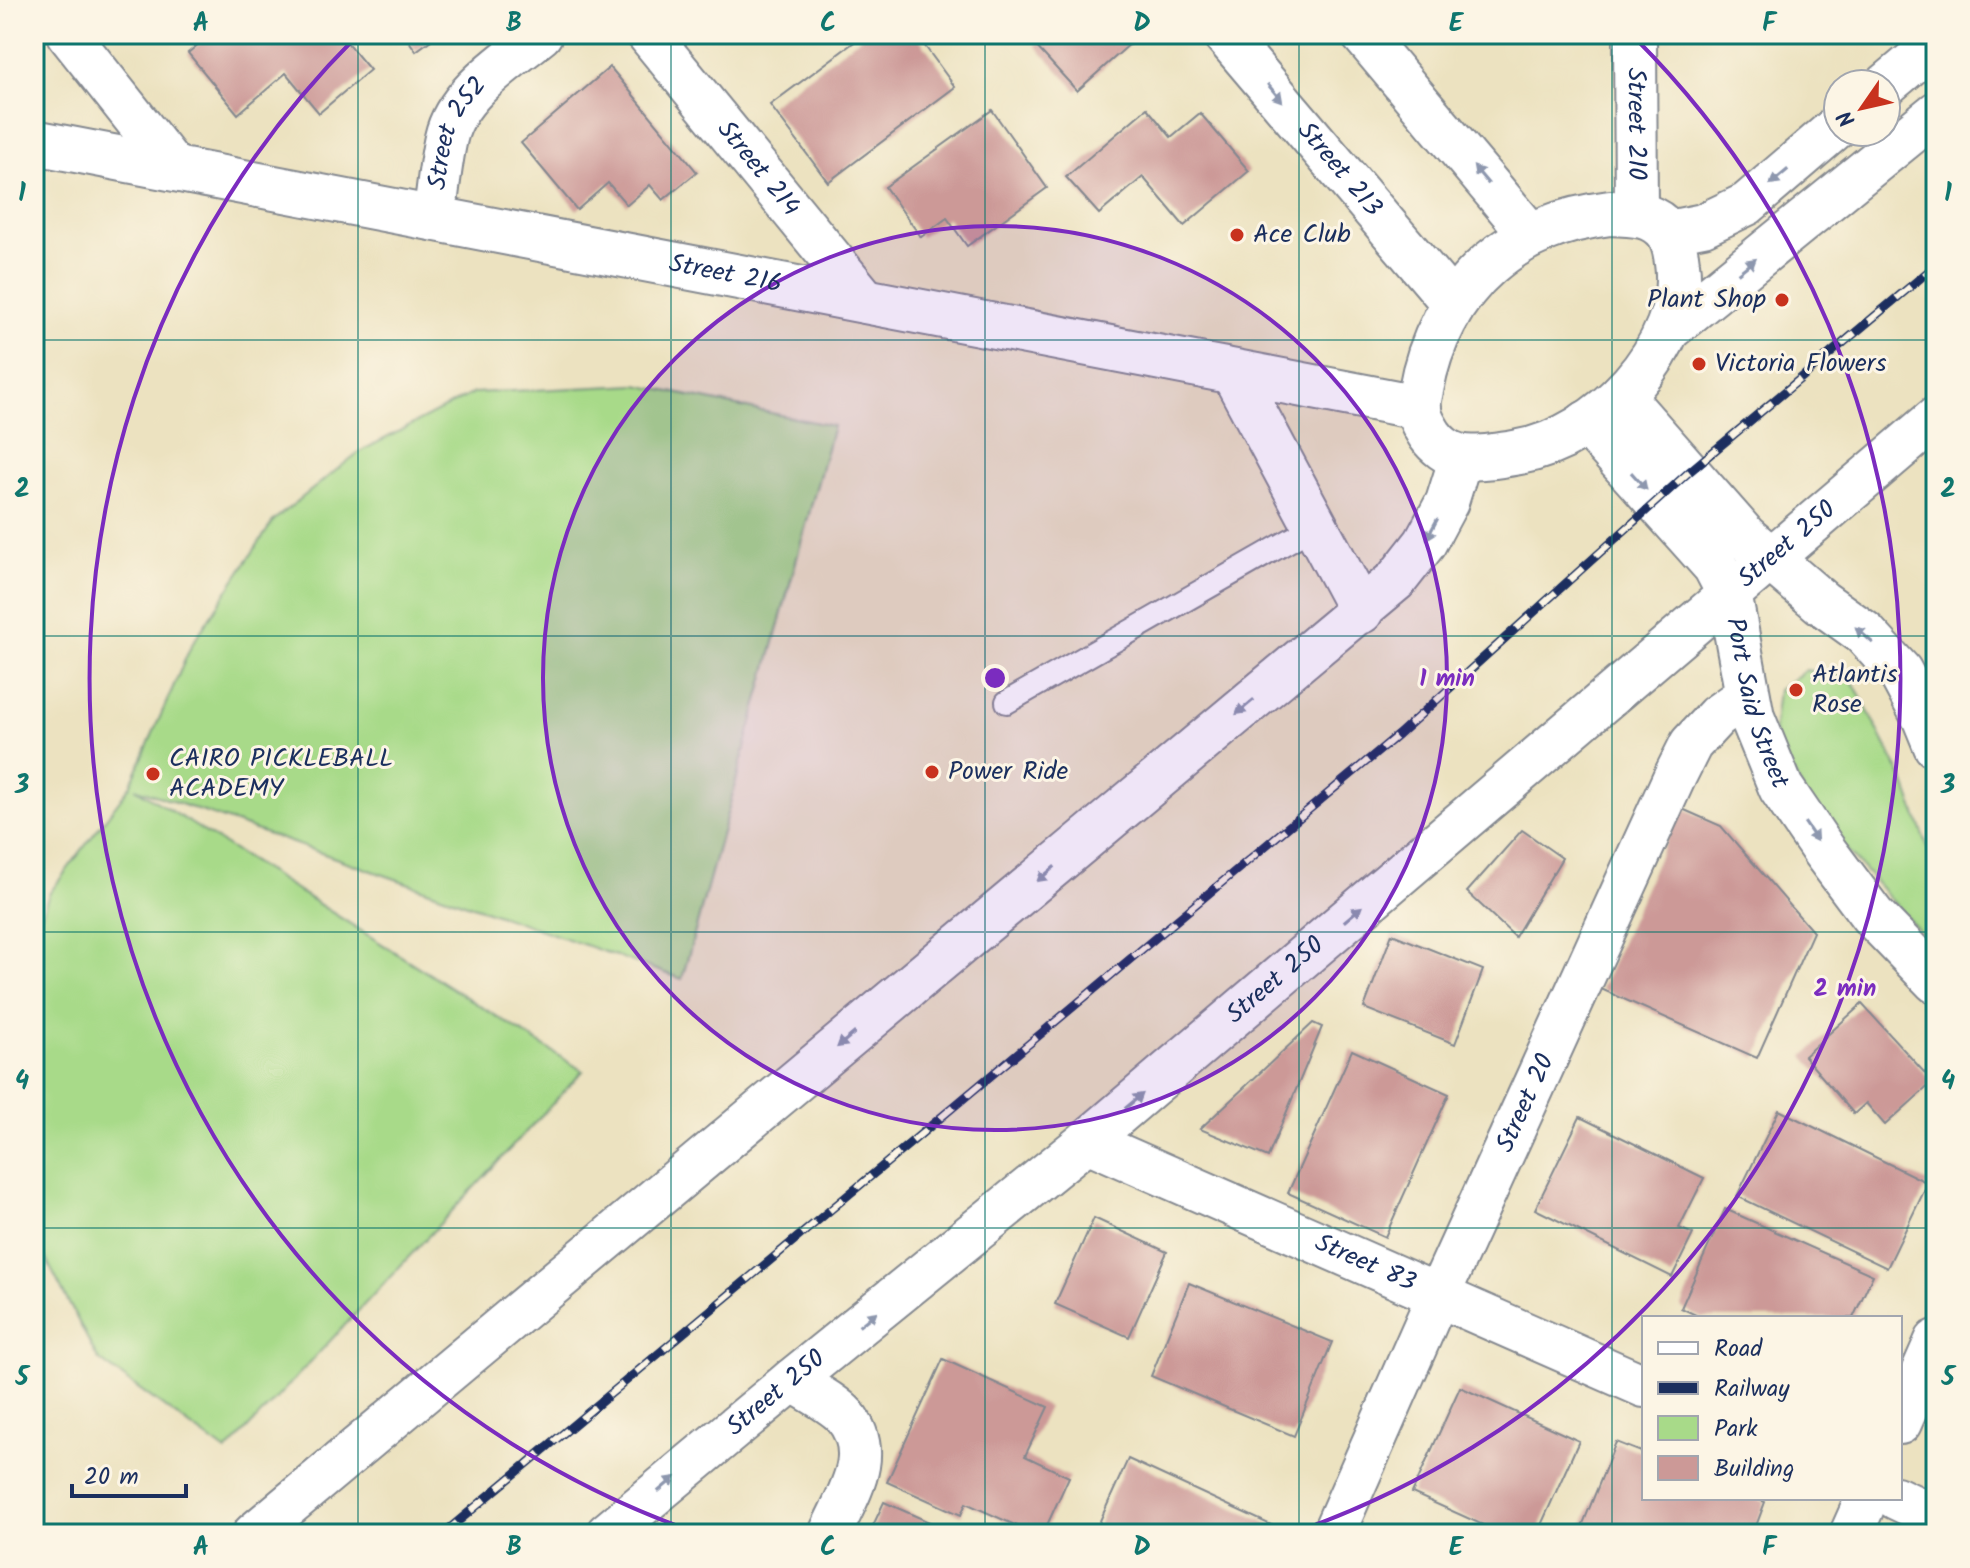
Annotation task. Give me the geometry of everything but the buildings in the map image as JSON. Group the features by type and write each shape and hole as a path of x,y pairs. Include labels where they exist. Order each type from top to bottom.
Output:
{"main road":[{"name":"Street 216","path":"34,142 1418,407"},
{"path":"1610,213 1652,223 1676,250 1678,271 1673,314 1653,356 1638,377 1621,396 1587,423 1557,440 1524,451 1461,457 1433,440 1418,407 1430,354 1441,328 1470,283 1489,264 1531,235 1556,223 1610,213"},
{"path":"1233,372 1361,611"},
{"path":"1621,396 1745,537 1821,602 1864,633 1925,694 1925,719 1936,746"},
{"name":"Port Said Street","path":"1587,423 1715,566 1729,593 1752,717 1781,788 1872,915 1936,981"}],"street":[{"path":"68,34 175,169"},
{"name":"Street 252","path":"434,219 446,136 454,117 465,99 480,84 541,34"},
{"name":"Street 214","path":"648,34 867,302"},
{"name":"Street 213","path":"1224,34 1454,305"},
{"path":"1362,34 1531,235"},
{"name":"Street 210","path":"1635,34 1652,223"},
{"path":"1902,72 1936,43"},
{"path":"1665,333 1936,113"},
{"path":"1652,223 1703,225 1747,204 1822,140"},
{"name":"Street 250","path":"607,1534 1087,1141 1936,418"},
{"path":"254,1534 1396,580 1425,543 1447,502 1461,457"},
{"name":"Street 20","path":"1333,1534 1674,778 1691,744 1717,716 1748,694"},
{"name":"Street 83","path":"1087,1141 1642,1385"},
{"path":"1902,1418 1936,1341"},
{"path":"792,1380 844,1414 858,1439 860,1466 830,1534"},
{"path":"1851,1534 1866,1500"},
{"path":"1900,1500 1936,1517"}],"lane":[{"path":"1007,702 1315,526"}],"green space":[{"path":"637,385 833,426 682,979 135,788 583,1071 226,1452 98,1359 34,1236 34,935 49,894 130,786 191,646 274,520 359,452 473,393"},
{"path":"1806,670 1851,678 1904,781 1936,870 1936,950 1817,817 1773,735 1778,690"}],"railway":[{"path":"443,1534 1398,735 1689,472 1936,265"}],"place":[{"name":"Ace Club","path":"1237,235"},
{"name":"Plant Shop","path":"1782,300"},
{"name":"Victoria Flowers","path":"1699,364"},
{"name":"Atlantis Rose","path":"1796,690"},
{"name":"Power Ride","path":"932,772"},
{"name":"CAIRO PICKLEBALL ACADEMY","path":"153,774"}]}
